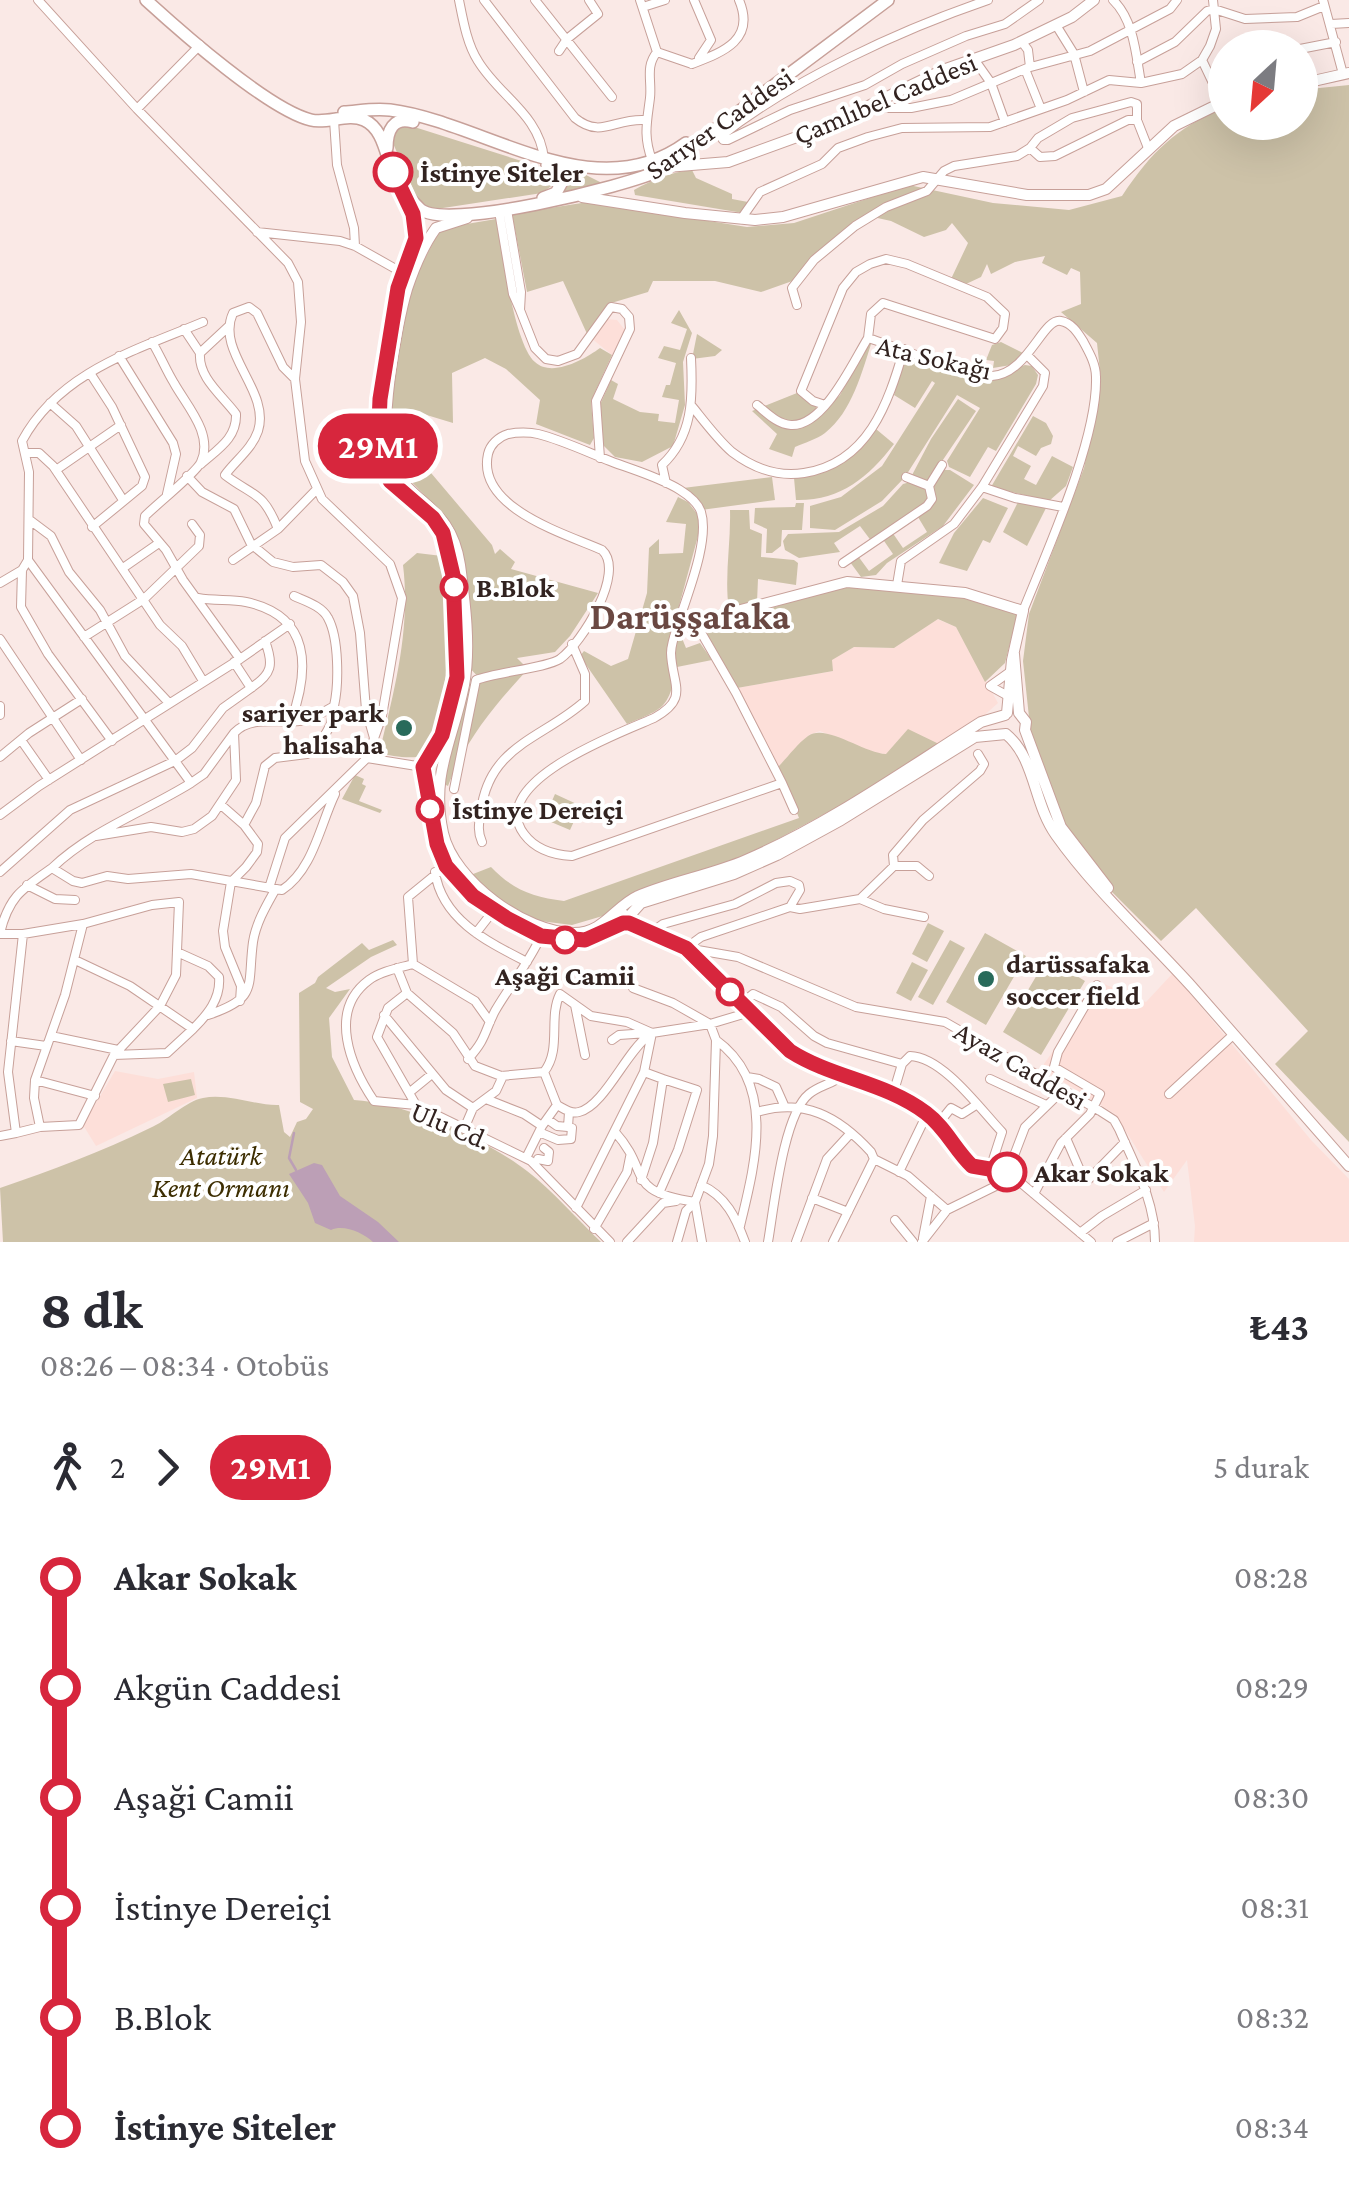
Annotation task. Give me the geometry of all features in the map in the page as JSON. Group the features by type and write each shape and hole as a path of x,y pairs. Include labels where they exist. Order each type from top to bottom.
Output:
{"main road":[{"name":"Sarıyer Caddesi","path":"146,0 240,78 295,113 314,121 366,121 379,133 400,186 423,212 433,216 498,211 631,182 876,0"},
{"name":"Sarıyer Caddesi","path":"157,0 248,74 303,110 318,114 389,110 544,160 578,166 660,162"},
{"name":"Sarıyer Caddesi","path":"678,158 719,133 889,0"},
{"name":"Çamlıbel Caddesi","path":"660,162 700,165 748,156 866,108 943,70 1022,42 1094,0"},
{"path":"1318,80 1346,74"},
{"path":"576,196 741,219 783,218 916,178 1027,195 1089,195 1106,188 1174,126 1208,109"},
{"path":"390,166 388,135 397,122 406,120 461,131"},
{"path":"525,153 555,168 562,177 556,193 531,205"},
{"path":"660,162 678,158 700,165"},
{"path":"578,166 600,175 630,201 646,207"},
{"path":"630,201 631,182"},
{"path":"400,186 416,228 402,278 380,399 378,446 390,481 433,518 450,552 463,681"},
{"path":"498,211 440,224 422,252 406,294 387,401 389,460 406,484 430,504 458,549 465,666 431,770 432,824 446,866 473,896 541,936 585,940 641,903 734,874 777,855 975,737 1020,735 1025,730"},
{"path":"695,622 847,582 965,594 1023,612 1008,696 1011,714"},
{"path":"1014,654 1011,714 1001,723 1024,754 1048,822 1349,1166"},
{"path":"431,770 449,850 472,882 532,924 576,933 626,915 634,898 746,860 828,816 980,722 1011,714 1025,718 1025,730 1061,827 1118,904 1349,1157"}],"street":[{"path":"38,0 137,110 288,263 298,282 300,322 295,379 305,461 316,490 390,564 401,589 382,716 367,758 286,838 253,940 251,986 240,1002 206,1016"},
{"path":"459,0 467,38 478,62 532,122 544,160"},
{"path":"484,0 574,118 587,128 628,119 645,120"},
{"path":"535,0 612,98"},
{"path":"558,51 566,39 598,14 588,0"},
{"path":"660,162 646,145 648,71 657,52 642,3 665,0"},
{"path":"692,64 711,40 694,0"},
{"path":"657,52 692,64 716,54 738,39 744,28 739,0"},
{"path":"988,0 905,30 768,100 719,133 728,140 790,110 827,100 966,36 1005,24 1040,0"},
{"path":"1113,0 1121,7 1130,30 1141,83"},
{"path":"866,108 911,108 951,100 1028,68 1090,50 1170,10 1177,0"},
{"path":"1214,4 1245,18 1296,17 1323,3 1346,74"},
{"path":"1137,62 1175,42 1214,4"},
{"path":"741,219 760,192 822,164 838,148 852,142 902,128 990,127 1109,80 1141,83 1182,74 1202,60 1216,29 1214,4"},
{"path":"1331,24 1349,23"},
{"path":"1056,25 1074,54 1084,92"},
{"path":"1022,42 1028,50 1028,68 1041,110"},
{"path":"1318,46 1336,42"},
{"path":"137,110 200,45"},
{"path":"974,60 991,83 1006,122"},
{"path":"1202,60 1208,72"},
{"path":"882,75 894,94"},
{"path":"798,305 792,288 814,260 855,226 886,207 927,191 954,166 1017,156 1072,118 1117,104 1138,104 1137,120 1148,148"},
{"path":"334,120 337,166 355,246"},
{"path":"1030,148 1040,158 1055,156 1128,120 1137,120"},
{"path":"498,211 513,294 534,348 546,359 558,361 578,354 612,307 630,316 630,330 596,401 600,458"},
{"path":"256,232 355,246 394,268 402,278"},
{"path":"826,404 813,401 801,391 843,288 856,272 870,264 886,259 907,264 987,297 1005,314 1003,328 994,340 883,303 870,314 868,338"},
{"path":"394,268 409,262"},
{"path":"200,353 229,326 233,313 249,307 257,313 283,367 295,379"},
{"name":"Ata Sokağı","path":"826,404 868,338 991,376 1008,371 1028,356 1054,322 1062,321 1075,329 1092,357 1096,377 1091,414 1063,507 1023,612"},
{"path":"0,583 22,570 28,560 31,521 22,441 50,403 118,356 203,322"},
{"path":"229,326 240,370 256,394 262,415 256,437 226,475 265,502 278,529"},
{"path":"184,330 200,353 199,363 206,377 237,420 233,435 167,494 145,516 144,524 198,598 251,688"},
{"path":"152,342 200,426 201,464"},
{"path":"691,405 732,452 761,470 794,475 826,470 854,453 874,426 894,383 904,349"},
{"path":"118,356 173,444 176,454 167,494"},
{"path":"898,585 901,562 948,530 982,487 1043,386 1046,373 1028,356"},
{"path":"644,475 662,466 683,440 691,405 691,358"},
{"path":"90,373 121,425 145,477 142,486 92,527"},
{"path":"50,403 69,418 124,500"},
{"path":"757,405 777,421 793,426 808,421 826,404"},
{"path":"56,470 121,425"},
{"path":"454,788 463,681 560,658 602,602 610,572 608,556 529,519 512,507 490,478 488,451 499,438 512,433 537,434 666,483 692,499 700,511 702,529 671,652 678,687 676,697 666,711 549,769 522,799 517,812 520,829 547,851 572,856 782,784"},
{"path":"26,453 45,456 56,470 160,625 182,646 202,681"},
{"path":"843,563 920,512 932,499 929,486 942,465"},
{"path":"662,466 666,483"},
{"path":"187,476 202,492 234,509 242,531 255,546 283,566 321,565 343,582 353,596 366,710 374,738"},
{"path":"906,477 929,486"},
{"path":"982,487 1063,507"},
{"path":"233,560 278,529 316,490"},
{"path":"31,521 51,536 69,572 86,590 134,668 169,703"},
{"path":"84,636 144,599 199,546 200,536 192,524"},
{"path":"123,568 160,543"},
{"path":"28,560 191,783"},
{"path":"22,570 21,606 48,654 112,741"},
{"path":"244,825 256,803 265,766 275,758 307,754 320,744 331,724 338,687 329,620 317,607 294,596"},
{"path":"198,598 255,605 290,624 300,645 302,672 291,721"},
{"path":"679,627 695,622 736,693 794,810"},
{"path":"0,815 290,624"},
{"path":"0,639 81,760"},
{"path":"0,872 70,810 174,761 192,748 223,708 267,677 272,658 265,641"},
{"path":"482,842 478,833 482,798 503,760 529,737 586,701 585,674 572,644"},
{"path":"1008,696 990,686 1011,671"},
{"path":"0,758 82,699"},
{"path":"0,706 0,716"},
{"path":"0,1136 40,1127 79,1125 116,1052 160,1006 176,975 179,902 23,934 0,934 3,907 76,845 120,825 141,807 204,774 241,726 310,720 334,706"},
{"path":"92,836 105,838 151,827 182,832 212,816 236,780 234,733"},
{"path":"21,740 49,780"},
{"path":"894,866 893,855 923,820 980,772 984,764 978,754"},
{"path":"367,758 431,770"},
{"path":"52,868 82,883 107,876 128,879 190,874 282,890 292,884 306,862 336,790"},
{"path":"220,804 258,844 257,852 230,882 223,938 241,986 240,1002"},
{"path":"446,866 408,897 414,964 475,1001 490,1022"},
{"path":"860,899 894,866 917,866 929,876"},
{"path":"434,872 440,897 456,916 476,933 527,962"},
{"path":"650,930 736,904 765,887 790,880 800,890 790,907"},
{"path":"27,884 55,900 76,900"},
{"path":"686,948 701,937 790,907 800,909 860,899 924,917"},
{"path":"476,933 494,910"},
{"path":"626,915 686,948 790,1051 806,1062 893,1094 927,1114 972,1166 1008,1172 1091,1242"},
{"path":"626,915 650,930"},
{"path":"40,1127 35,1080 75,960 82,924"},
{"path":"16,1133 7,1046 23,934"},
{"path":"468,1059 485,1040 490,1022 541,936"},
{"name":"Ayaz Caddesi","path":"686,948 738,957 856,1008 945,1022 1095,1108 1114,1120 1125,1142 1146,1190 1155,1242"},
{"path":"51,1036 116,1052 168,1053 206,1016 219,991 218,977 208,966 177,952"},
{"path":"75,960 130,986 193,1029"},
{"name":"Ulu Cd.","path":"414,964 365,982 353,998 346,1022 347,1046 355,1074 374,1101 416,1104 526,1158 610,1242"},
{"path":"398,968 402,986 453,1034 468,1059 483,1071 504,1075 544,1072"},
{"path":"1034,1194 1066,1138 1095,1108 1100,1094 1054,1067 1096,985"},
{"path":"633,988 673,1003 710,1024 716,1040 709,1164 695,1202 686,1211 677,1242"},
{"path":"408,993 384,1015 377,1037 416,1104"},
{"path":"562,993 590,1016 627,1022 652,1033 634,1046 592,1105 580,1112 557,1106 544,1072 552,1056 557,995 562,993"},
{"path":"741,1004 753,994 781,1007 827,1043 902,1064"},
{"path":"575,1003 585,1055"},
{"path":"612,1040 631,1032 652,1033 710,1024 750,1012"},
{"path":"384,1015 446,1090 473,1108"},
{"path":"555,1030 580,1030"},
{"path":"576,1208 644,1072 652,1033"},
{"path":"1170,1094 1233,1035"},
{"path":"716,1040 732,1051 747,1077 757,1112 756,1158 740,1226"},
{"path":"7,1046 46,1046"},
{"path":"893,1094 902,1064 910,1056 926,1058 1002,1132 990,1169"},
{"path":"644,1072 714,1096"},
{"path":"410,1092 432,1074"},
{"path":"464,1129 473,1108 496,1091 504,1075"},
{"path":"768,1242 786,1140 798,1108 810,1093 844,1076"},
{"path":"747,1077 760,1078 776,1087 784,1104"},
{"path":"641,1180 663,1079"},
{"path":"990,1079 1046,1105"},
{"path":"35,1080 95,1096"},
{"path":"922,1242 947,1210 1001,1184 1024,1126 1064,1089"},
{"path":"659,1193 697,1090"},
{"path":"486,1099 524,1114 542,1126 549,1137"},
{"path":"757,1112 784,1104 819,1112 864,1144 874,1159 899,1172 947,1210"},
{"path":"938,1124 951,1108 962,1114 976,1105"},
{"path":"526,1158 557,1106"},
{"path":"568,1127 569,1112"},
{"path":"899,1172 927,1114"},
{"path":"542,1126 572,1128 571,1139 549,1137"},
{"path":"616,1132 641,1180 659,1193 695,1202"},
{"path":"796,1242 827,1159 850,1134"},
{"path":"532,1144 543,1150 549,1137"},
{"path":"1066,1138 1079,1168 1089,1180 1125,1142"},
{"path":"594,1229 626,1172 631,1155"},
{"path":"834,1242 874,1159"},
{"path":"702,1185 720,1196 740,1226 745,1242"},
{"path":"1080,1233 1146,1190"},
{"path":"922,1242 932,1196"},
{"path":"812,1198 848,1212"},
{"path":"627,1242 663,1203 695,1202"},
{"path":"695,1202 702,1242"},
{"path":"895,1220 912,1242"},
{"path":"1118,1242 1154,1223"}],"shaded area":[{"path":"606,319 617,320 625,330 612,355 591,338"},
{"path":"937,619 956,627 998,703 979,720 939,744 872,753 820,731 809,735 778,767 737,688 833,671 831,660 854,647 894,648"},
{"path":"1173,973 1311,1140 1349,1179 1349,1242 1194,1242 1187,1160 1164,1192 1115,1114 1041,1068 1102,983 1146,1002"},
{"path":"115,1071 158,1079 194,1072 197,1098 96,1146 83,1125"},
{"path":"314,1163 322,1165 340,1196 399,1242 373,1242 353,1230 331,1230 315,1223 308,1203 289,1174"}],"green space":[{"path":"1349,85 1349,1142 1275,1064 1308,1031 1196,908 1161,941 1105,885 1061,827 1031,736 1023,661 1029,614 1084,468 1101,381 1097,343 1061,312 1081,304 1080,272 1071,268 1067,275 1042,263 1045,256 1015,262 991,274 987,264 981,277 966,284 951,279 968,243 952,223 946,230 924,237 873,217 856,227 798,279 761,292 715,281 653,281 648,292 608,304 588,336 563,281 527,292 512,214 588,202 747,227 794,223 909,185 993,203 1069,210 1122,196 1166,143 1208,116 1208,140 1318,140 1318,88"},
{"path":"408,125 547,169 558,181 542,193 430,210 416,196 392,141 396,128"},
{"path":"692,170 696,178 732,194 732,199 748,202 743,213 635,195 634,190 655,180"},
{"path":"566,171 604,184 563,193 568,182"},
{"path":"496,219 515,317 535,362 559,368 600,348 612,355 591,401 594,438 590,445 536,424 540,400 506,369 485,358 452,373 453,423 420,413 415,437 426,467 492,545 495,554 500,549 515,562 511,569 598,593 555,652 517,658 528,669 482,724 448,786 440,782 463,694 482,681 466,664 460,544 443,514 397,467 390,444 389,403 410,288 438,233 443,228"},
{"path":"679,310 692,333 683,362 685,405 673,446 642,462 615,457 602,444 599,407 611,380 618,384 613,399 640,412 659,414 658,421 675,423 679,400 662,397 676,363 658,358 664,346 680,350 687,329 671,323"},
{"path":"697,334 722,350 715,356 692,359"},
{"path":"870,340 855,391 834,424 822,435 795,447 792,457 769,449 777,434 752,411 797,393 823,412 840,395"},
{"path":"1001,342 1023,353 1017,364 993,368 994,361 986,360 992,345"},
{"path":"906,353 992,378 1025,365 1032,366 1038,375 996,451 988,447 970,477 949,467 947,461 980,408 957,395 905,477 882,501 835,530 810,528 810,506 841,497 882,466 935,383 932,381 915,408 894,395"},
{"path":"958,399 976,411 928,482 911,477 931,439"},
{"path":"1033,416 1046,423 1053,436 1051,444 1041,448 1036,456 1018,446 1013,456 1031,466 1024,479 1036,485 1052,456 1073,467 1066,486 1049,501 991,487"},
{"path":"876,429 894,444 863,477 839,492 796,500 794,478 841,464"},
{"path":"942,470 950,470 974,485 943,526 887,563 876,575 861,577 850,562 858,556 869,571 893,554 882,538 892,532 903,548 927,532 918,517"},
{"path":"772,477 775,500 701,510 683,488"},
{"path":"910,482 926,489 926,505 872,542 860,526 834,543 840,552 799,558 785,550 783,541 788,534 839,532 883,506 903,484"},
{"path":"678,497 698,515 698,536 675,621 686,648 700,643 712,660 677,667 663,705 627,724 580,656 584,651 611,666 628,659 647,593 649,548 659,539 659,554 683,553 686,524 666,522"},
{"path":"983,498 1008,508 990,543 983,540 967,571 939,563 954,533"},
{"path":"1019,500 1046,508 1027,546 1003,532"},
{"path":"796,503 804,503 802,530 782,530 781,546 766,553 767,529 754,523 755,508 795,507"},
{"path":"730,510 749,510 750,529 762,534 761,557 798,563 796,585 758,579 757,602 729,610 727,585"},
{"path":"417,553 442,556 447,641 442,705 434,741 425,754 379,754 403,637 403,565"},
{"path":"850,587 959,595 1018,612 1005,663 985,682 956,627 938,619 894,648 854,647 832,660 833,671 737,688 706,635 713,627"},
{"path":"908,729 939,744 886,781 746,856 628,896 606,915 572,925 532,920 468,876 491,867 524,891 564,901 799,818 778,767 808,736 825,733 886,754"},
{"path":"355,775 364,779 362,784 366,786 359,801 382,810 380,813 342,799"},
{"path":"555,794 581,806 570,830 544,819"},
{"path":"928,923 944,931 927,962 912,954"},
{"name":"darüssafaka soccer field","path":"985,933 1026,956 986,1025 946,1002"},
{"name":"Atatürk Kent Ormanı","path":"393,940 397,945 371,957 326,988 335,992 350,989 329,1018 332,1057 354,1100 420,1115 490,1147 536,1179 601,1242 3,1242 0,1188 132,1137 197,1100 222,1097 279,1105 284,1132 290,1137 297,1122 306,1119 313,1109 300,1102 299,993 362,943 369,950"},
{"path":"950,940 965,948 933,1005 918,997"},
{"path":"1047,958 1085,981 1041,1055 1003,1032"},
{"path":"912,962 928,970 911,1001 896,993"},
{"path":"191,1079 195,1095 168,1102 163,1084"}],"waterway":[{"path":"294,1133 289,1158 296,1170"}],"bus line":[{"name":"29M1","path":"393,172 413,214 416,238 398,288 377,418 378,446 390,481 433,518 450,554 457,677 442,735 423,767 432,824 446,866 473,896 541,936 585,940 629,923 686,948 790,1051 806,1062 899,1096 947,1132 972,1166 1007,1172"}],"place":[{"name":"İstinye Siteler","path":"393,172"},
{"name":"B.Blok","path":"454,587"},
{"name":"sariyer park halisaha","path":"404,728"},
{"name":"İstinye Dereiçi","path":"430,809"},
{"name":"Aşaği Camii","path":"565,940"},
{"name":"darüssafaka soccer field","path":"986,979"},
{"name":"Akar Sokak","path":"1007,1172"}],"district":[{"name":"Darüşşafaka","path":"690,616"}]}
